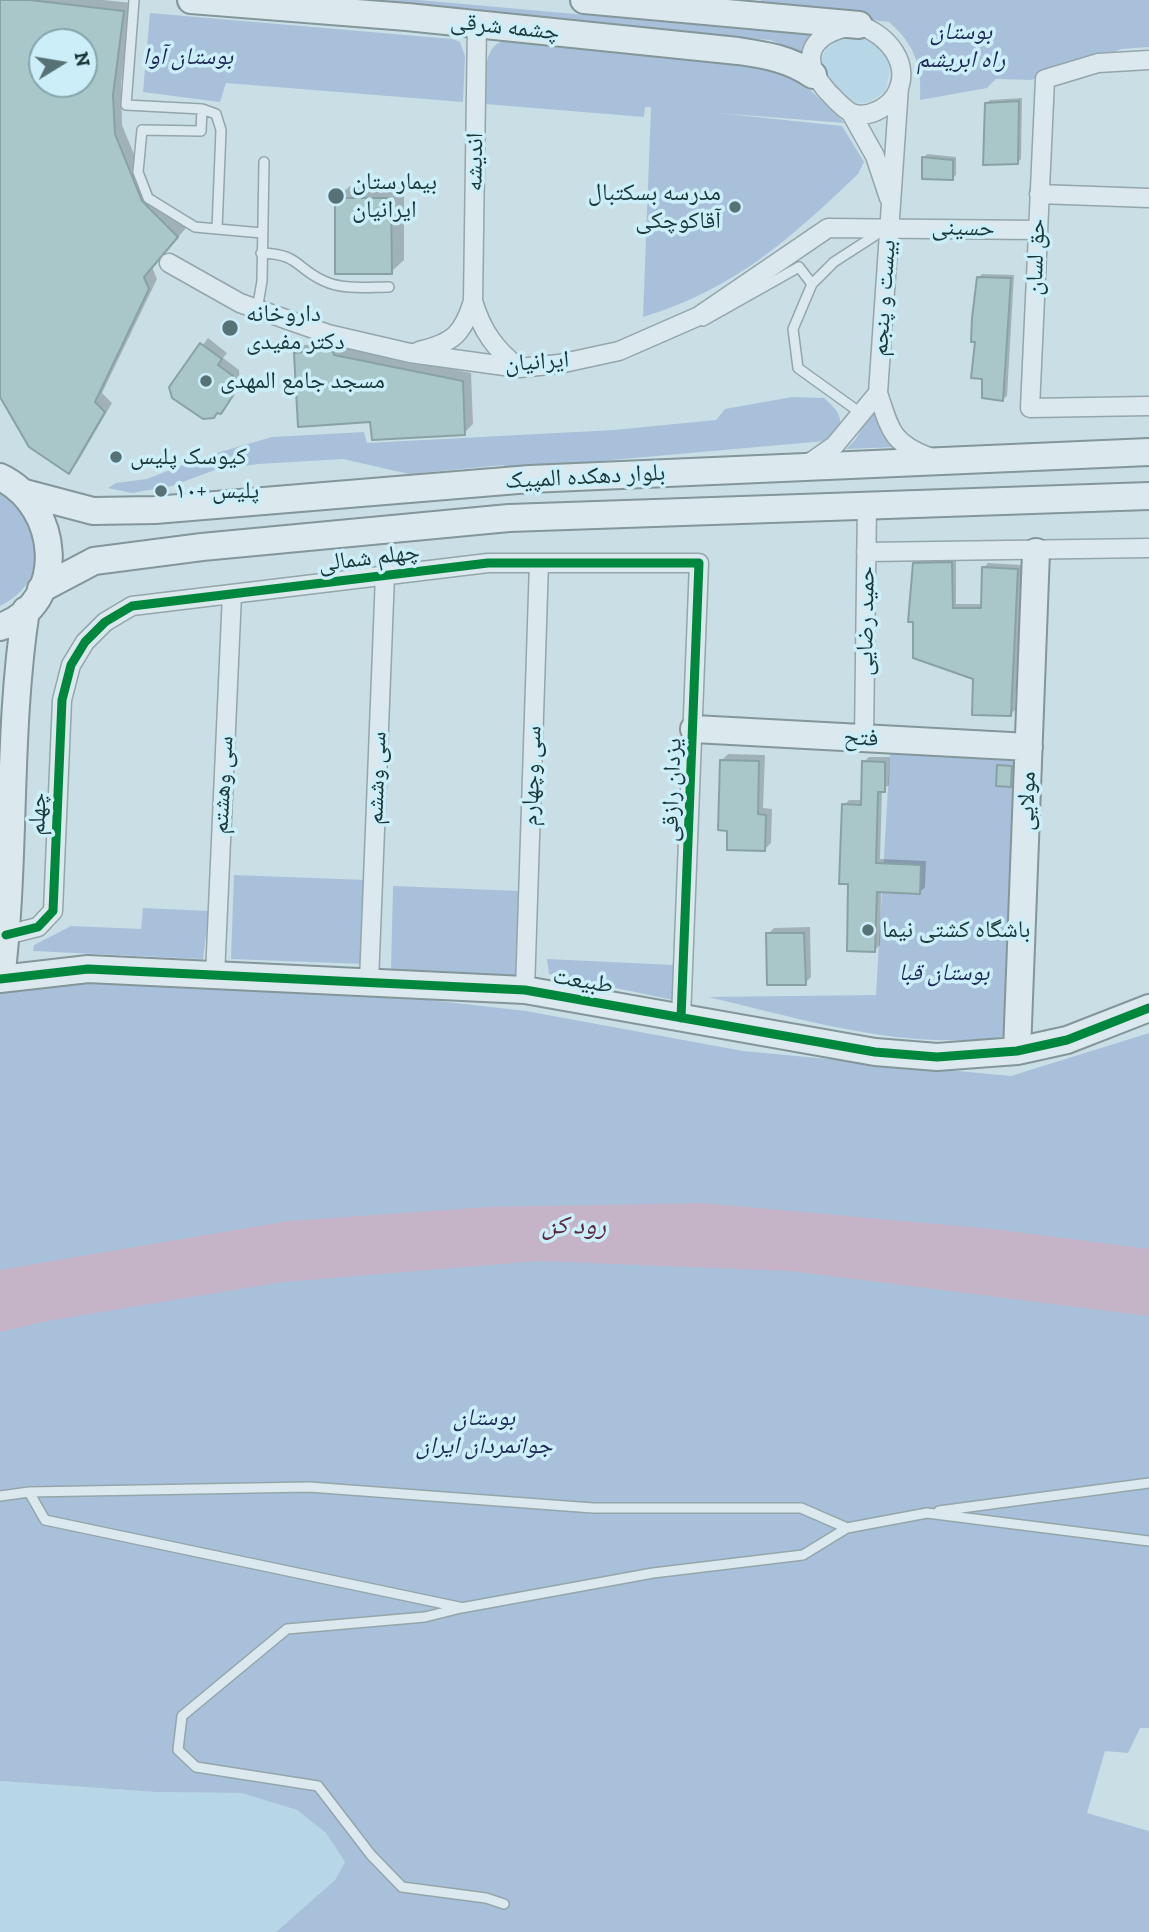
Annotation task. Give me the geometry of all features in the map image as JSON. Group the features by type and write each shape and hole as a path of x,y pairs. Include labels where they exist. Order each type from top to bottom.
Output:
{"street":[{"name":"چشمه شرقی","path":"191,0 477,24 762,54 799,65 813,75"},
{"path":"595,1 859,25 880,34 894,51 899,65 899,86 894,97 880,109 861,114 852,113 813,75 811,63 819,40 830,32 859,25"},
{"name":"اندیشه","path":"473,301 477,24"},
{"name":"حق لسان","path":"1149,60 1098,63 1045,79 1030,408 1149,406"},
{"name":"بیست و پنجم","path":"878,393 899,86"},
{"name":"بیست و پنجم","path":"852,113 875,156 891,204"},
{"path":"1039,194 1149,198"},
{"name":"ایرانیان","path":"169,263 257,310 328,334 410,354 519,368 559,364 619,351 699,316 819,232 841,226 889,227"},
{"name":"حسینی","path":"889,227 1037,230"},
{"path":"410,354 451,340 466,325 473,301"},
{"path":"473,301 480,325 497,350 519,368"},
{"path":"805,466 835,445 878,393"},
{"path":"878,393 892,435 905,448 935,459"},
{"name":"بلوار دهکده المپیک","path":"25,493 93,511 155,510 530,479 935,459 1149,452"},
{"path":"0,979 6,935 17,675 34,599 49,564 49,538 41,514 25,493 1,476"},
{"name":"بلوار دهکده المپیک","path":"0,626 34,599 94,561 202,547 509,518 1149,496"},
{"name":"حمید رضایی","path":"864,738 867,504"},
{"path":"866,552 1036,552 1149,548"},
{"name":"مولایی","path":"1017,1051 1036,552"},
{"name":"سی وچهارم","path":"525,990 539,563"},
{"name":"چهلم شمالی","path":"71,665 85,642 98,629 132,606 488,564 699,563"},
{"name":"یزدان رازقی","path":"681,1018 699,563"},
{"name":"سی وششم","path":"369,982 385,575"},
{"name":"سی وهشتم","path":"215,975 232,594"},
{"name":"چهلم","path":"6,935 38,928 53,911 62,700 71,665"},
{"name":"فتح","path":"694,729 1029,747"},
{"name":"طبیعت","path":"0,979 88,969 525,990 887,1053 937,1057 1017,1051 1067,1040 1149,1009"}],"lane":[{"path":"134,0 126,105 202,109 216,114 221,130 217,229"},
{"path":"202,109 201,131 142,130 138,172 148,198 195,227 262,233"},
{"path":"257,310 262,281 264,162"},
{"path":"862,414 798,368 793,329 812,284 834,262 889,227"},
{"path":"261,253 289,257 322,280 337,286 389,287"},
{"path":"687,321 707,321 799,267 812,284"},
{"path":"504,1904 486,1898 402,1887 371,1855 318,1786 196,1768 178,1750 182,1716 287,1629 425,1617 653,1573 803,1555 847,1528 927,1513 1149,1483"},
{"path":"0,1496 29,1492 309,1487 593,1508 801,1508 847,1528"},
{"path":"29,1492 45,1520 461,1608"},
{"path":"927,1513 1149,1541"}],"shaded area":[{"path":"852,35 871,39 889,62 890,71 885,92 869,102 859,103 841,96 827,81 820,63 828,44"},
{"path":"0,1781 156,1792 241,1793 297,1810 326,1833 345,1862 335,1880 276,1932 0,1932"}],"green space":[{"path":"320,0 419,0 809,35 802,53 770,40"},
{"name":"بوستان راه ابریشم","path":"761,0 1149,0 1149,47 1122,49 1031,80 996,79 987,88 920,100 920,77 915,57 905,39 889,22 760,7"},
{"name":"بوستان آوا","path":"150,13 452,39 460,42 465,56 463,102 226,83 220,102 143,92"},
{"name":"مدرسه بسکتبال آقاکوچکی","path":"505,40 736,63 784,73 803,83 845,123 718,113 842,126 864,162 858,174 833,198 760,259 706,292 643,317 651,107 645,107 644,117 485,104 488,58 491,50"},
{"path":"792,397 824,398 838,414 838,433 825,441 510,469 503,465 409,474 343,459 258,464 215,470 172,486 132,493 108,488 116,483 147,479 203,457 272,437 364,432 367,443 614,430 716,420 725,409"},
{"path":"875,407 897,447 846,449 855,440"},
{"path":"0,488 17,500 27,514 34,538 36,561 28,582 21,591 0,606"},
{"name":"بوستان قبا","path":"890,753 1020,754 1009,1036 971,1040 895,1037 820,1024 708,997 876,995"},
{"path":"234,875 367,880 364,964 231,959"},
{"path":"393,886 521,891 518,976 391,971"},
{"path":"143,908 209,911 203,959 33,951 34,945 71,926 141,929"},
{"path":"547,959 674,965 673,1000 549,974"},
{"name":"بوستان جوانمردان ایران","path":"44,980 367,993 526,1011 743,1051 1011,1076 1149,1033 1149,1728 1140,1728 1128,1753 1105,1751 1087,1813 1149,1831 1149,1932 276,1932 335,1880 345,1862 326,1833 297,1810 241,1793 156,1792 0,1781 0,981"}],"water":[{"name":"رود کن","path":"702,1203 993,1229 1149,1249 1149,1316 790,1271 538,1261 282,1282 47,1321 0,1332 0,1270 288,1221 488,1207"}],"building":[{"path":"0,0 30,0 124,11 113,95 115,134 142,201 178,237 144,277 149,289 95,402 105,412 69,474 29,447 0,397"},
{"path":"1019,101 1018,164 983,165 985,103"},
{"path":"922,157 953,160 953,180 922,179"},
{"path":"335,198 391,198 392,274 335,274"},
{"path":"977,277 1011,278 1003,401 982,398 982,379 971,378 975,342 971,342 972,318"},
{"path":"200,343 222,359 218,365 233,376 234,394 221,414 217,413 214,418 203,419 172,398 169,387"},
{"path":"332,349 334,355 463,381 465,435 372,440 370,422 298,427 294,353"},
{"path":"952,562 953,608 981,608 982,567 1018,569 1011,716 972,715 973,679 913,658 913,622 908,622 913,563"},
{"path":"720,760 759,761 758,814 766,815 765,851 727,850 727,831 718,830"},
{"path":"862,761 885,762 885,792 878,792 876,863 921,865 920,894 877,892 875,952 847,951 848,884 839,884 842,804 861,805"},
{"path":"997,765 1012,766 1011,787 996,786"},
{"path":"766,933 804,933 806,985 767,985"}],"cycle path":[{"path":"6,935 38,927 53,911 62,700 71,665 85,642 105,622 132,606 488,563 699,563 681,1018"},
{"path":"0,979 88,969 525,990 875,1052 937,1057 1017,1051 1067,1040 1149,1008"}],"place":[{"name":"بیمارستان ایرانیان","path":"336,196"},
{"name":"مدرسه بسکتبال آقاکوچکی","path":"735,207"},
{"name":"داروخانه دکتر مفیدی","path":"230,328"},
{"name":"مسجد جامع المهدی","path":"206,381"},
{"name":"کیوسک پلیس","path":"116,457"},
{"name":"پلیس +۱۰","path":"161,491"},
{"name":"باشگاه کشتی نیما","path":"868,930"}]}
